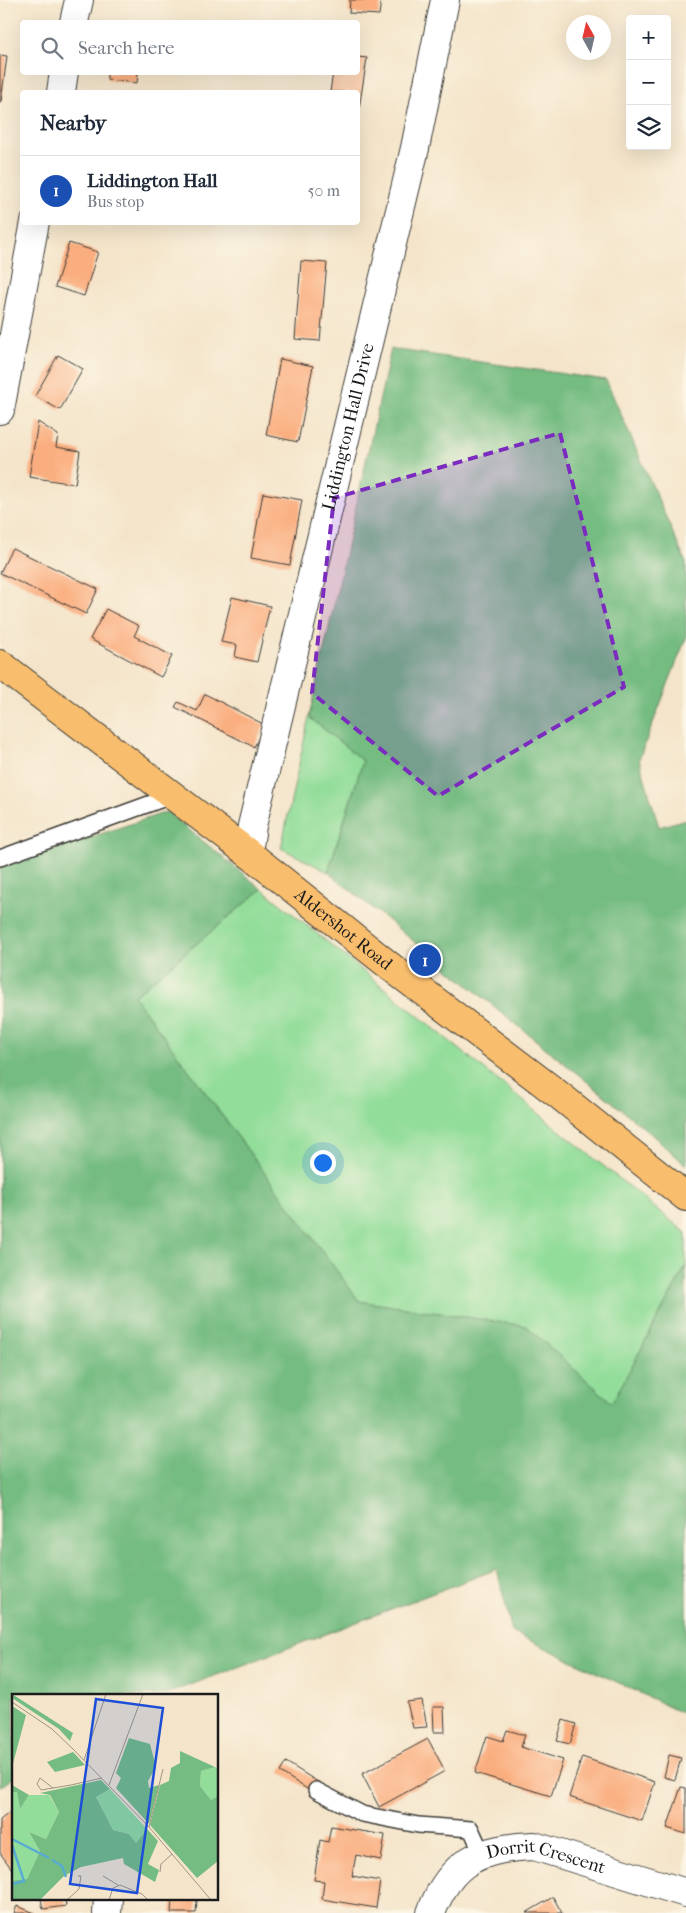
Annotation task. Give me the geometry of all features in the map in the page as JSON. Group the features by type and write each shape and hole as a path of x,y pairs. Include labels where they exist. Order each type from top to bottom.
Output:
{"main road":[{"name":"Aldershot Road","path":"0,664 248,853 686,1197"}],"street":[{"path":"74,20 78,0"},
{"name":"Liddington Hall Drive","path":"248,853 415,148 445,0"},
{"path":"60,90 63,75"},
{"path":"0,410 34,225"},
{"name":"Dorrit Crescent","path":"431,1913 439,1893 462,1865 482,1853 509,1847 534,1846 686,1893"},
{"path":"107,1913 108,1900"}],"lane":[{"path":"0,858 171,796"},
{"path":"316,1790 362,1814 418,1825 471,1828 482,1853"}],"highlighted area":[{"path":"560,433 624,687 438,796 312,693 334,498"}],"green space":[{"path":"391,349 606,380 686,563 686,638 639,759 659,827 686,819 686,1165 642,1126 328,872 363,761 309,717"},
{"path":"309,717 363,761 328,872 281,848"},
{"path":"167,812 262,889 134,996 359,1301 526,1326 612,1403 686,1266 686,1715 512,1632 497,1569 167,1694 12,1694 12,1778 0,1787 0,867"},
{"path":"262,889 686,1233 686,1266 612,1403 526,1326 359,1301 134,996"}],"building":[{"path":"350,0 381,0 379,15 349,13"},
{"path":"0,55 7,56 1,102 0,102"},
{"path":"360,57 367,58 360,103 360,90 330,90 333,75 360,75"},
{"path":"107,75 138,75 137,83 107,80"},
{"path":"69,243 98,252 84,296 55,287"},
{"path":"301,261 327,263 320,341 295,339"},
{"path":"58,355 83,369 60,410 35,396"},
{"path":"280,359 313,366 298,442 266,435"},
{"path":"38,422 58,435 56,447 80,451 75,484 29,477"},
{"path":"263,493 302,500 290,565 251,558"},
{"path":"12,548 98,589 86,614 0,573"},
{"path":"232,597 270,606 257,662 235,657 237,645 221,642"},
{"path":"106,609 139,626 134,636 172,656 161,677 90,639"},
{"path":"205,694 265,725 254,747 175,707 178,702 197,711"},
{"path":"422,1700 427,1727 413,1728 407,1702"},
{"path":"433,1707 444,1707 445,1732 434,1732"},
{"path":"563,1720 576,1724 570,1744 557,1741"},
{"path":"507,1730 525,1735 521,1747 563,1760 551,1796 475,1773 487,1736 503,1741"},
{"path":"428,1739 445,1771 379,1807 362,1774"},
{"path":"669,1755 681,1758 675,1780 664,1777"},
{"path":"582,1757 655,1782 642,1821 569,1797"},
{"path":"286,1762 318,1782 312,1792 280,1772"},
{"path":"681,1787 686,1788 686,1834 667,1828"},
{"path":"12,1811 12,1869 0,1853 0,1820"},
{"path":"331,1826 385,1835 381,1860 356,1855 352,1876 380,1881 376,1908 322,1899 324,1881 314,1880 320,1840 328,1842"},
{"path":"553,1897 562,1913 526,1913"},
{"path":"41,1900 65,1900 66,1906 43,1909"},
{"path":"172,1900 197,1900 196,1913 171,1913"},
{"path":"17,1906 35,1913 14,1913"}],"place":[{"name":"Liddington Hall","path":"425,960"}]}
